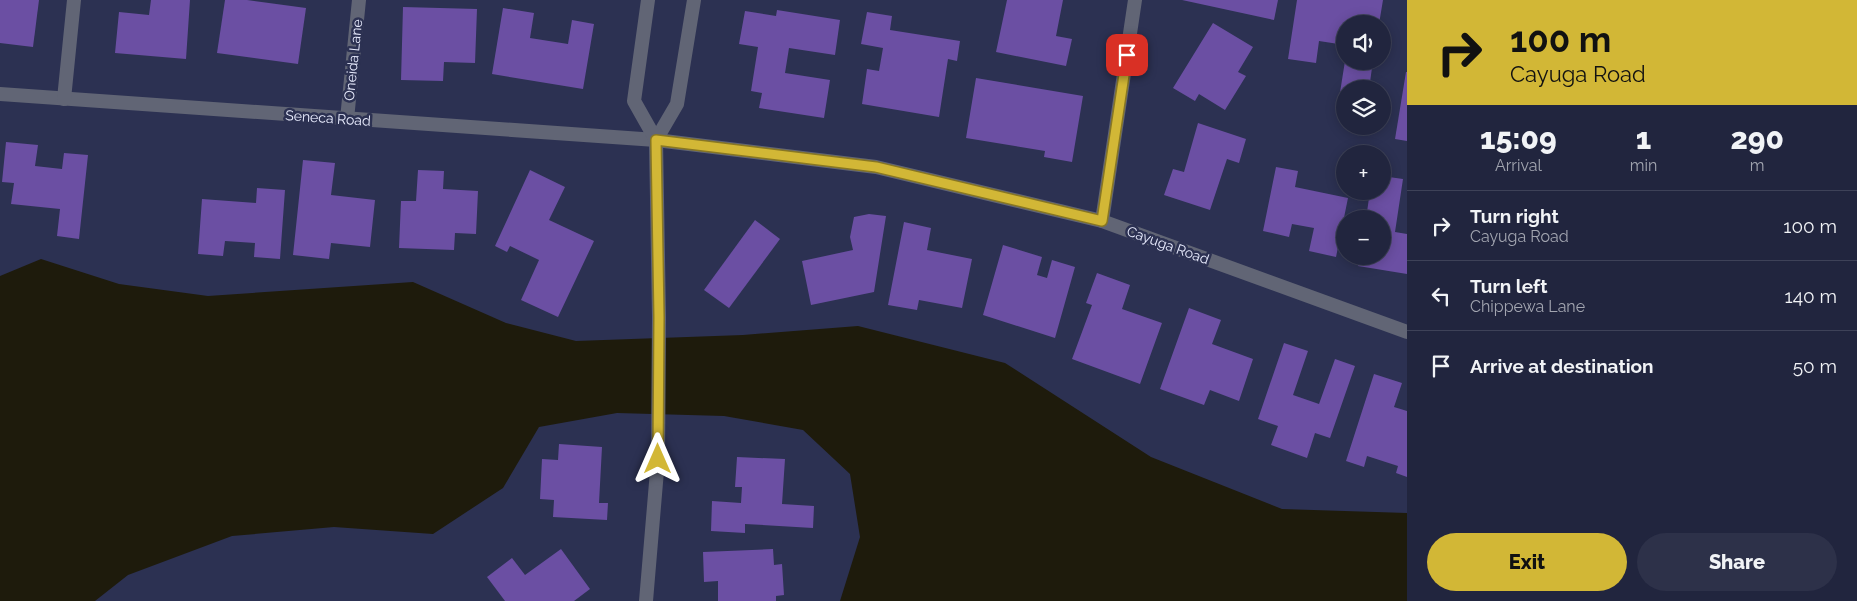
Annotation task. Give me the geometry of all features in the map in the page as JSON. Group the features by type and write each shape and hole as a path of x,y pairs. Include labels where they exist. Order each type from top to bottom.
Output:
{"street":[{"path":"64,99 74,0"},
{"name":"Oneida Lane","path":"347,119 360,0"},
{"path":"646,601 658,459 659,317 656,140 634,101 648,0"},
{"path":"656,140 677,104 694,0"},
{"path":"1102,221 1135,0"},
{"name":"Seneca Road","path":"0,94 656,140"},
{"name":"Cayuga Road","path":"656,140 876,167 1102,221 1407,332"}],"shaded area":[{"path":"41,259 119,284 208,296 413,282 506,323 576,341 743,335 858,326 1005,363 1151,457 1282,509 1407,513 1407,601 840,601 860,537 850,474 803,430 724,416 617,413 539,427 503,488 433,534 334,527 232,536 128,575 95,601 0,601 0,276"}],"building":[{"path":"0,0 39,0 33,47 0,43"},
{"path":"151,0 190,0 186,59 115,53 119,12 149,15"},
{"path":"225,0 247,0 306,8 298,64 217,53"},
{"path":"1007,0 1063,0 1056,36 1072,39 1066,66 996,52"},
{"path":"1182,0 1278,0 1274,20"},
{"path":"1297,0 1383,0 1380,15 1336,15 1336,44 1319,41 1316,63 1288,59"},
{"path":"403,7 477,9 475,63 444,62 443,81 401,80"},
{"path":"503,8 534,13 530,38 568,44 572,20 594,24 583,89 492,74"},
{"path":"777,10 840,20 835,55 789,48 785,73 830,80 824,118 759,108 762,93 751,91 758,47 739,44 745,11 776,16"},
{"path":"867,12 892,16 890,30 960,41 957,61 948,59 939,117 862,104 867,69 879,71 883,48 861,44"},
{"path":"1213,23 1253,47 1238,72 1246,76 1225,110 1199,94 1195,101 1173,88"},
{"path":"1344,70 1372,70 1370,80 1342,80"},
{"path":"1407,72 1407,141 1395,139"},
{"path":"976,78 1083,96 1072,162 1044,157 1045,151 966,138"},
{"path":"1198,123 1246,139 1239,163 1227,159 1210,210 1164,195 1173,169 1184,172"},
{"path":"6,142 38,145 35,166 62,169 64,153 88,155 79,239 57,236 60,209 11,204 14,183 2,182"},
{"path":"303,160 335,163 331,195 375,200 370,247 331,243 329,259 293,255"},
{"path":"1276,167 1298,171 1295,187 1336,196 1336,200 1348,200 1346,210 1336,210 1336,257 1309,251 1314,228 1292,224 1289,237 1263,231"},
{"path":"418,170 444,171 443,189 478,191 476,234 455,233 454,250 399,248 401,201 416,201"},
{"path":"530,170 565,187 549,220 594,241 558,317 521,300 539,260 510,246 507,252 495,246"},
{"path":"1391,177 1403,179 1395,232 1407,234 1407,274 1358,266 1391,265 1391,210 1367,210 1369,200 1391,200"},
{"path":"257,188 285,190 280,259 254,257 255,243 225,241 223,256 198,254 202,199 256,203"},
{"path":"869,214 886,216 874,292 811,305 802,261 853,250 850,237 854,217"},
{"path":"755,220 780,239 729,308 704,290"},
{"path":"904,222 931,228 927,250 972,259 962,308 919,300 917,310 888,305"},
{"path":"1003,245 1042,257 1037,275 1047,278 1052,260 1075,267 1055,338 983,315"},
{"path":"1097,273 1130,285 1122,309 1162,323 1140,384 1072,359 1092,305 1086,303"},
{"path":"1189,308 1221,320 1212,344 1253,359 1239,401 1210,390 1204,405 1160,389"},
{"path":"1284,343 1308,351 1293,395 1319,404 1335,359 1355,366 1330,438 1315,433 1307,458 1271,445 1278,426 1258,419"},
{"path":"1374,374 1402,383 1394,407 1407,411 1407,477 1396,473 1398,466 1367,456 1364,467 1346,461"},
{"path":"559,444 602,447 599,503 608,503 607,520 553,517 554,500 540,499 542,459 558,460"},
{"path":"737,457 785,459 782,504 814,506 813,528 745,524 745,533 711,531 712,501 741,503 742,487 735,487"},
{"path":"561,549 590,589 574,601 505,601 487,577 512,558 525,575"},
{"path":"773,549 774,565 782,564 784,595 776,596 776,601 718,601 718,581 704,582 703,552"}],"route":[{"path":"658,459 659,317 656,140 876,167 1102,221 1127,55"}]}
